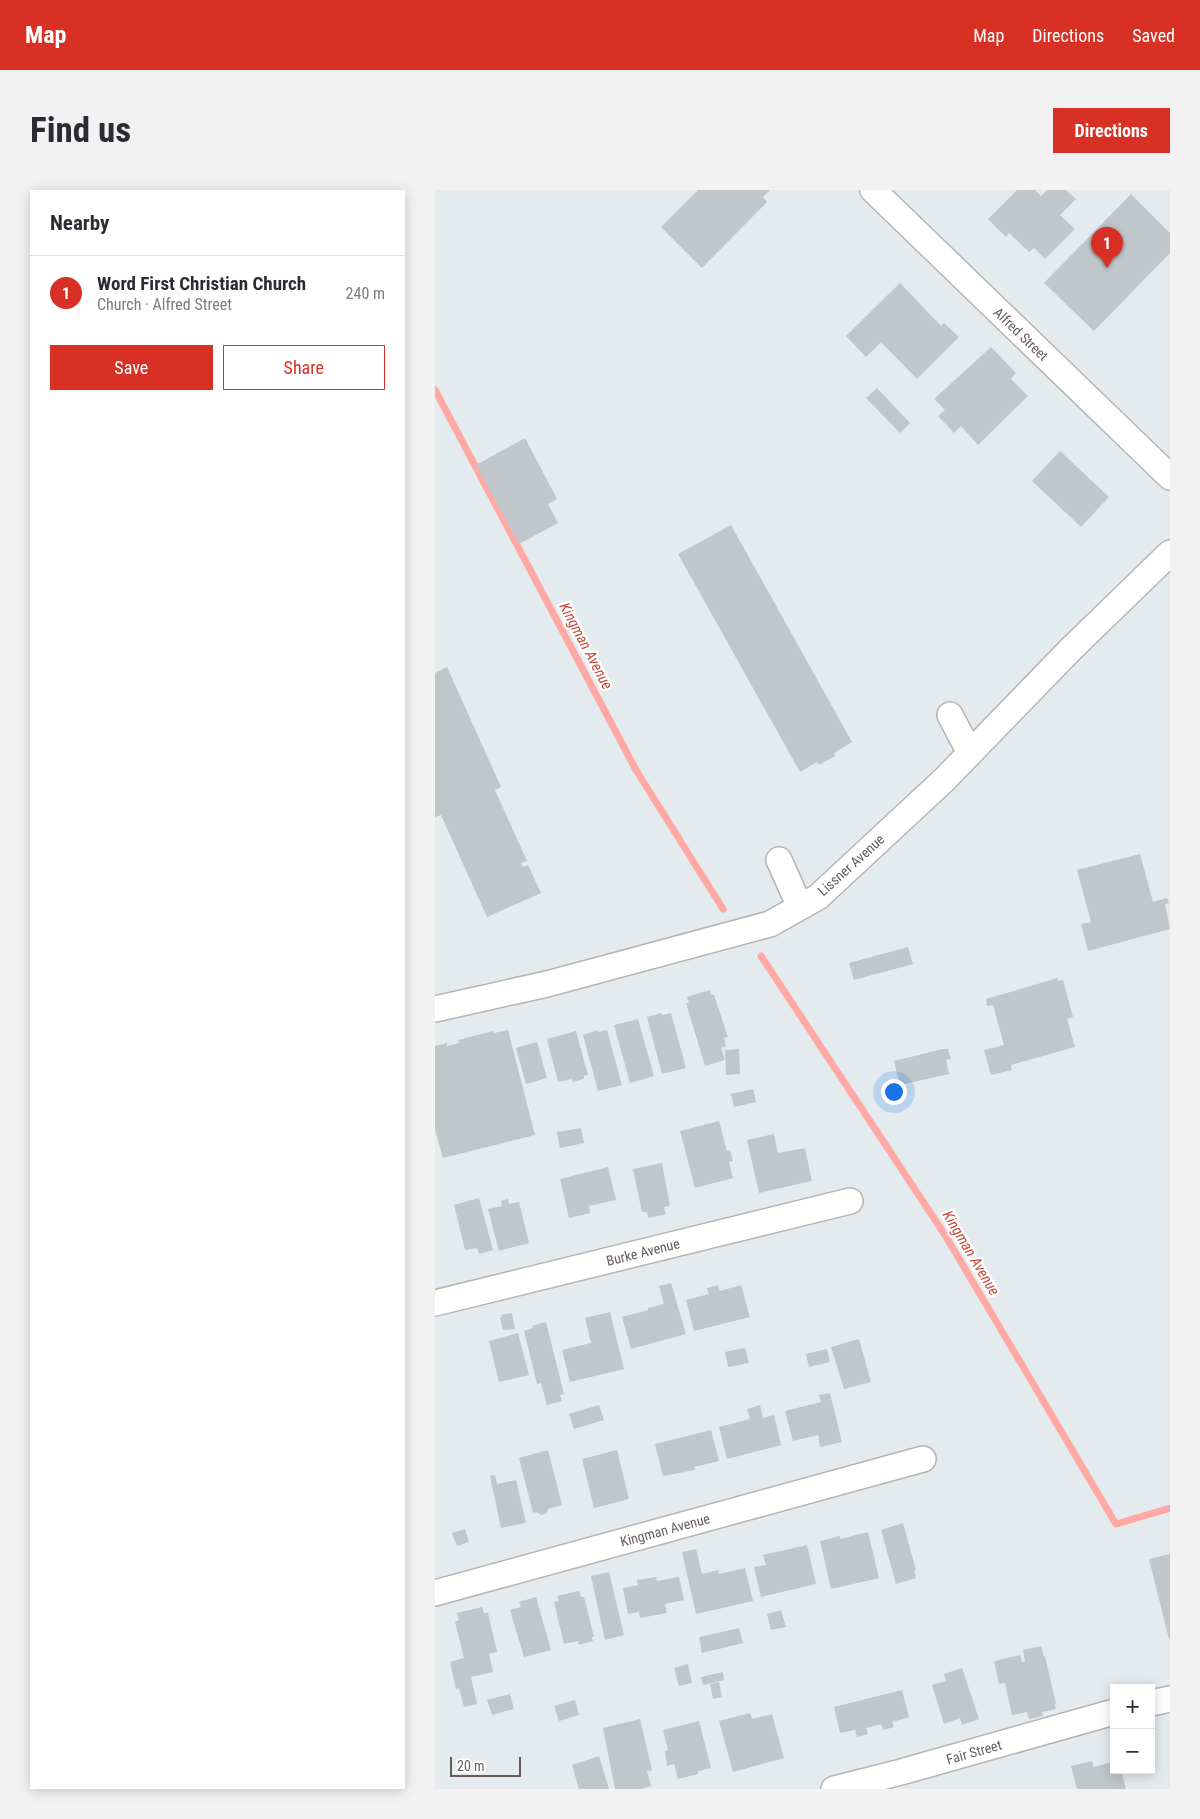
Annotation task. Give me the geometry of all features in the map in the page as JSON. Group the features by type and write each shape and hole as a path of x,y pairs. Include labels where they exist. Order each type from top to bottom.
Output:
{"street":[{"name":"Alfred Street","path":"873,190 1170,477"},
{"name":"Lissner Avenue","path":"435,1009 547,984 761,927 770,924 818,897 944,780 1071,649 1170,553"},
{"path":"950,715 970,753"},
{"path":"779,860 800,907"},
{"name":"Burke Avenue","path":"435,1303 851,1201"},
{"name":"Kingman Avenue","path":"435,1593 923,1459"},
{"path":"1155,1702 1170,1699"},
{"name":"Fair Street","path":"834,1789 1110,1713"}],"building":[{"path":"698,190 770,190 763,197 767,202 702,268 661,227"},
{"path":"1017,190 1035,190 1041,196 1047,190 1066,190 1076,199 1060,215 1075,229 1045,259 1034,248 1029,252 1009,233 1006,237 988,219"},
{"path":"1131,194 1170,233 1170,253 1094,331 1044,283"},
{"path":"900,283 941,326 944,323 959,337 917,379 881,342 866,357 846,336"},
{"path":"991,347 1016,373 1011,379 1028,396 978,445 961,426 954,433 938,416 945,410 934,399"},
{"path":"877,388 910,423 900,433 866,398"},
{"path":"525,438 557,499 548,504 558,523 519,544 476,465"},
{"path":"1060,451 1109,497 1081,527 1032,481"},
{"path":"731,525 852,742 834,753 835,756 819,765 817,762 800,772 678,554"},
{"path":"447,667 501,787 495,790 527,861 521,863 523,867 528,865 541,893 487,917 441,815 435,817 435,673"},
{"path":"1140,854 1153,902 1167,898 1169,903 1165,904 1170,929 1088,951 1081,924 1091,922 1077,870"},
{"path":"908,947 913,964 854,980 849,963"},
{"path":"1058,978 1058,981 1063,980 1073,1017 1067,1019 1075,1047 1011,1065 1012,1070 991,1075 984,1050 1004,1045 993,1005 987,1006 986,999"},
{"path":"710,990 711,995 714,995 728,1037 724,1038 726,1046 721,1048 725,1060 705,1066 686,1003 689,1003 687,997"},
{"path":"661,1013 662,1015 671,1013 686,1068 662,1074 647,1017"},
{"path":"638,1019 654,1076 630,1083 614,1025"},
{"path":"508,1030 535,1135 443,1158 435,1129 435,1046 447,1043 447,1046 459,1043 458,1040 493,1031 494,1033"},
{"path":"598,1030 598,1032 607,1030 622,1085 598,1091 583,1035"},
{"path":"576,1031 588,1075 584,1076 584,1079 573,1082 572,1079 558,1082 547,1039"},
{"path":"537,1042 547,1078 526,1084 516,1048"},
{"path":"739,1049 740,1074 726,1075 725,1050"},
{"path":"948,1049 951,1059 946,1060 949,1074 900,1085 894,1061"},
{"path":"753,1089 756,1102 734,1107 731,1094"},
{"path":"719,1121 727,1151 730,1150 733,1161 729,1162 733,1178 695,1188 680,1131"},
{"path":"581,1128 584,1143 560,1148 557,1132"},
{"path":"774,1134 778,1153 805,1148 812,1181 759,1193 747,1140"},
{"path":"662,1163 670,1206 664,1207 666,1214 648,1218 647,1212 642,1212 633,1169"},
{"path":"608,1167 616,1200 589,1206 590,1213 569,1218 560,1179"},
{"path":"479,1198 493,1250 479,1254 477,1248 465,1250 454,1205"},
{"path":"508,1199 509,1204 519,1202 529,1243 499,1251 488,1209 502,1206 501,1201"},
{"path":"671,1283 686,1334 631,1349 622,1317 664,1304 659,1286"},
{"path":"718,1285 720,1291 741,1285 750,1317 694,1331 686,1300 709,1294 707,1288"},
{"path":"610,1312 624,1369 570,1382 562,1350 591,1343 585,1318"},
{"path":"512,1313 515,1329 503,1330 501,1315"},
{"path":"546,1322 564,1394 560,1395 562,1401 547,1405 541,1383 537,1384 524,1331 533,1328 532,1326"},
{"path":"518,1333 529,1375 499,1382 489,1341"},
{"path":"859,1339 871,1382 844,1389 831,1347"},
{"path":"745,1348 749,1363 728,1367 725,1352"},
{"path":"827,1349 830,1362 809,1367 806,1354"},
{"path":"830,1393 842,1442 820,1447 818,1435 793,1441 785,1411 821,1402 819,1395"},
{"path":"599,1405 604,1420 574,1429 569,1414"},
{"path":"760,1405 763,1418 774,1415 781,1445 727,1459 719,1427 750,1419 747,1409"},
{"path":"711,1430 719,1461 694,1467 695,1470 663,1476 655,1444"},
{"path":"548,1450 562,1505 548,1509 547,1513 541,1515 536,1512 533,1513 519,1458"},
{"path":"617,1450 629,1499 594,1508 582,1459"},
{"path":"495,1475 497,1484 516,1480 526,1523 501,1528 490,1476"},
{"path":"903,1523 916,1570 914,1570 916,1578 896,1584 881,1530"},
{"path":"465,1529 469,1542 457,1546 452,1533"},
{"path":"868,1532 879,1578 831,1589 820,1541 840,1536 840,1539"},
{"path":"807,1545 816,1584 761,1597 754,1567 766,1565 763,1555"},
{"path":"696,1549 702,1574 718,1570 719,1574 745,1568 753,1601 696,1614 682,1552"},
{"path":"1170,1554 1170,1639 1169,1639 1149,1559"},
{"path":"609,1572 624,1635 605,1640 591,1576"},
{"path":"656,1577 657,1581 679,1577 684,1600 665,1604 667,1613 640,1618 639,1612 628,1614 623,1588 638,1585 637,1580"},
{"path":"579,1591 581,1597 584,1597 594,1637 592,1637 593,1641 579,1645 578,1641 564,1644 554,1602 559,1601 557,1596"},
{"path":"536,1597 551,1650 524,1657 510,1610 521,1607 519,1602"},
{"path":"482,1607 484,1613 488,1613 497,1652 489,1654 493,1672 471,1677 477,1704 464,1707 459,1688 456,1689 450,1662 464,1658 455,1622 459,1620 457,1613"},
{"path":"781,1610 786,1627 771,1630 767,1614"},
{"path":"739,1628 743,1643 702,1653 699,1637"},
{"path":"1041,1646 1045,1656 1056,1709 1042,1712 1043,1716 1029,1719 1027,1712 1012,1715 1005,1683 999,1684 994,1661 1020,1655 1022,1662 1025,1662 1023,1650"},
{"path":"688,1664 692,1683 679,1686 674,1668"},
{"path":"962,1668 979,1719 962,1725 960,1718 944,1724 932,1685 946,1681 944,1674"},
{"path":"723,1672 724,1680 703,1685 701,1677"},
{"path":"719,1682 722,1697 713,1699 710,1684"},
{"path":"902,1690 909,1717 892,1722 894,1727 883,1730 881,1724 866,1728 868,1734 857,1737 855,1730 840,1733 834,1707"},
{"path":"510,1694 514,1709 492,1715 487,1700"},
{"path":"575,1700 579,1715 559,1721 554,1706"},
{"path":"750,1713 752,1719 772,1714 784,1758 733,1772 719,1721"},
{"path":"640,1719 652,1770 647,1771 651,1786 641,1789 615,1789 603,1728"},
{"path":"699,1721 711,1768 698,1771 698,1774 678,1779 674,1764 667,1766 665,1751 668,1750 663,1730"},
{"path":"599,1756 609,1789 579,1789 572,1765"},
{"path":"1092,1761 1093,1767 1110,1763 1110,1774 1122,1774 1126,1789 1077,1789 1071,1766"}],"waterway":[{"name":"Kingman Avenue","path":"435,390 636,770 723,909"},
{"name":"Kingman Avenue","path":"761,956 945,1235 1116,1524 1170,1508"}],"place":[{"name":"Word First Christian Church","path":"1107,268"}]}
